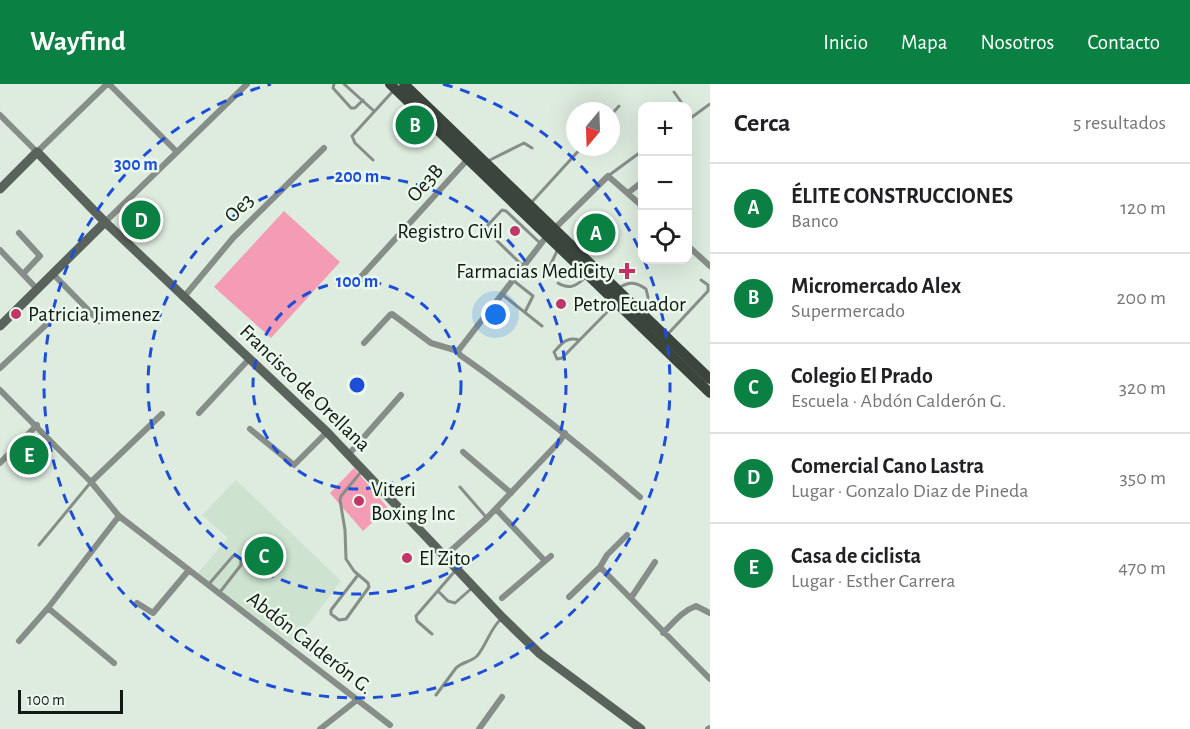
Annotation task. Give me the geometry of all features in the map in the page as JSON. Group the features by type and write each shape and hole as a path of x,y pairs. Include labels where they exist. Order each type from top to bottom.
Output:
{"main road":[{"path":"397,85 468,159 710,393"},
{"path":"397,85 487,162 530,204 548,237 617,290 710,379"}],"street":[{"path":"0,189 108,84 177,152"},
{"path":"0,326 247,84"},
{"name":"Francisco de Orellana","path":"0,115 183,298 250,358 349,454 502,618 540,654 641,729"},
{"name":"Oe3","path":"183,298 233,237 324,148"},
{"name":"Oe3B","path":"357,281 468,159"},
{"path":"458,351 548,237 608,176 638,202"},
{"path":"628,193 638,185"},
{"path":"19,233 40,256 24,274"},
{"path":"0,250 37,289"},
{"path":"692,250 709,262"},
{"path":"53,274 99,321"},
{"path":"364,343 393,314 431,343 458,351 460,355 565,433 640,498"},
{"path":"0,368 49,322"},
{"path":"199,413 250,358"},
{"name":"Abdón Calderón G.","path":"0,390 91,482 119,516 390,725"},
{"path":"349,454 401,395"},
{"path":"91,482 162,414"},
{"path":"0,463 37,425"},
{"path":"250,429 294,465 327,432"},
{"path":"445,556 496,509 565,433"},
{"path":"463,452 511,493"},
{"path":"496,509 548,558 502,598"},
{"path":"19,641 48,608 119,516"},
{"path":"569,597 600,567 607,555 627,535"},
{"path":"631,598 655,562"},
{"path":"600,567 710,679"},
{"path":"137,603 153,613 189,570"},
{"path":"663,633 690,608 696,606 710,613"},
{"path":"48,608 114,663"},
{"path":"479,729 502,697"},
{"path":"320,729 357,700"}],"lane":[{"path":"334,84 333,88 351,108 355,108 363,100"},
{"path":"344,84 374,111"},
{"path":"373,160 351,138 397,85"},
{"path":"674,92 681,102"},
{"path":"692,116 710,104"},
{"path":"487,162 524,142 532,148"},
{"path":"608,176 638,154"},
{"path":"530,204 574,156"},
{"path":"524,266 486,230 488,225 504,210 548,237"},
{"path":"549,274 549,268 559,247"},
{"path":"558,283 569,287 575,286 588,275"},
{"path":"512,280 533,296 525,312"},
{"path":"666,336 708,291 708,285 701,280"},
{"path":"617,290 633,282 646,289 648,297 643,316"},
{"path":"501,294 542,326"},
{"path":"579,340 571,338 560,345 554,354 557,359 562,358 616,302"},
{"path":"358,575 331,610 331,614 339,620 346,619 368,591 368,583 358,575 346,559 345,530 340,500 364,470"},
{"path":"39,545 91,482"},
{"path":"460,487 487,518"},
{"path":"208,585 228,560 237,555 242,560 241,565 219,593"},
{"path":"432,634 416,618 457,569"},
{"path":"438,591 448,601 455,603 473,586"},
{"path":"436,695 456,668 475,659 492,629 502,618"}],"shaded area":[{"path":"284,211 340,262 271,338 214,287"},
{"name":"Viteri Boxing Inc","path":"354,468 388,508 363,531 330,493"},
{"path":"236,480 341,581 293,645 198,573 228,538 202,515"}],"place":[{"name":"Micromercado Alex","path":"415,125"},
{"name":"Comercial Cano Lastra","path":"141,220"},
{"name":"Registro Civil","path":"515,231"},
{"name":"ÉLITE CONSTRUCCIONES","path":"596,233"},
{"name":"Farmacias MediCity","path":"627,271"},
{"name":"Petro Ecuador","path":"561,304"},
{"name":"Patricia Jimenez","path":"16,314"},
{"name":"Casa de ciclista","path":"29,455"},
{"name":"Viteri Boxing Inc","path":"359,501"},
{"name":"Colegio El Prado","path":"264,556"},
{"name":"El Zito","path":"407,558"}]}
